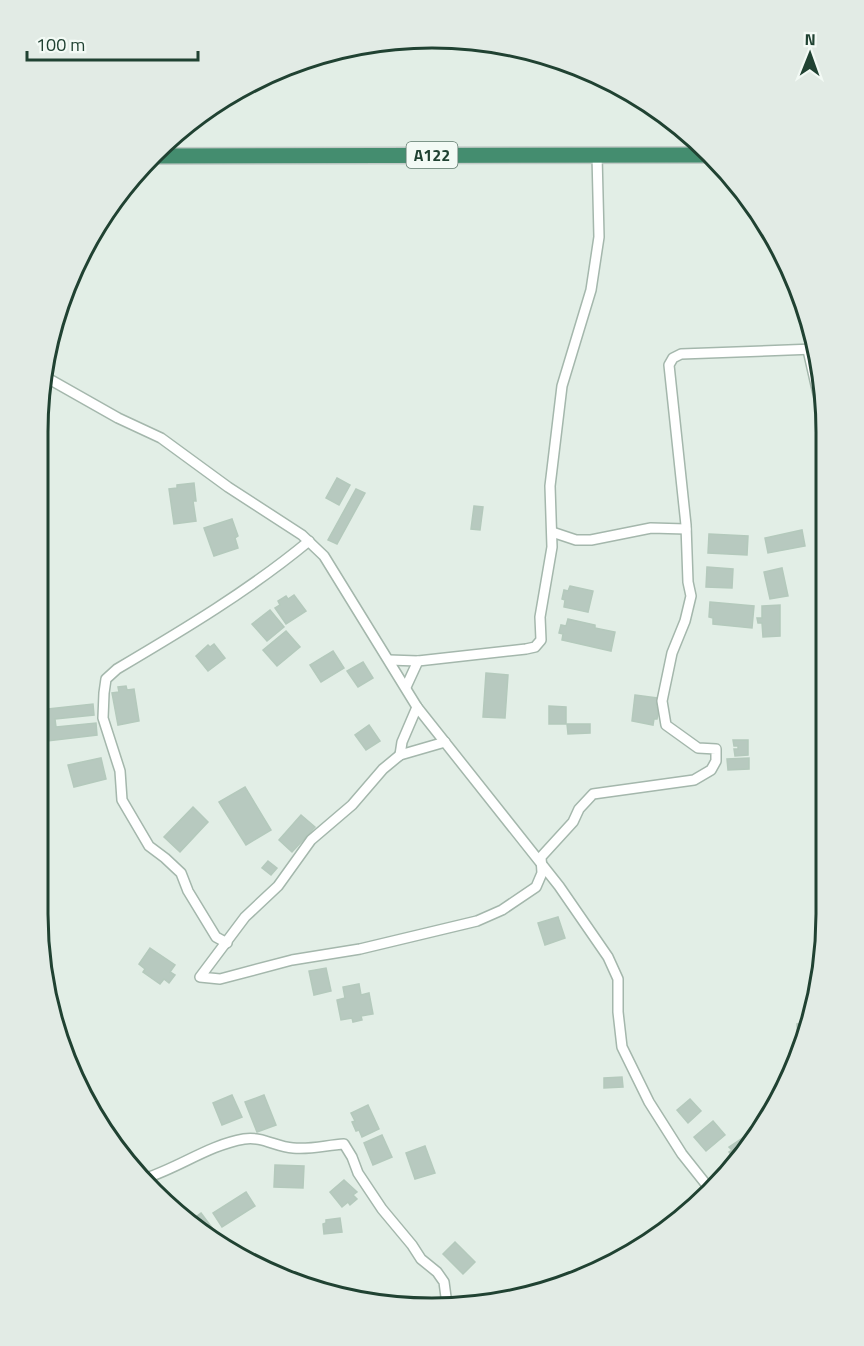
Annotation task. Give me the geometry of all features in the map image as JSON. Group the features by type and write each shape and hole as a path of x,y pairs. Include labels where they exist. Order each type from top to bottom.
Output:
{"highway":[{"name":"A122","path":"164,156 698,155"}],"street":[{"path":"389,660 418,661 535,647 541,640 540,617 552,547 550,486 562,386 591,290 599,237 597,155"},
{"path":"445,742 400,755 383,769 352,805 311,840 278,886 245,917 200,977 220,979 292,960 360,949 477,921 502,910 536,886 542,873 541,857 573,822 579,809 594,794 694,780 711,770 716,761 716,749 698,748 666,725 662,701 672,652 686,621 691,596 669,365 673,358 681,354 807,350"},
{"path":"51,380 118,418 161,438 228,488 302,535 324,555 417,707 541,862 608,957 618,979 618,1012 622,1047 649,1102 682,1154 706,1184"},
{"path":"552,532 576,540 591,540 651,528 686,529"},
{"path":"227,943 216,938 188,891 181,873 149,846 122,800 120,771 103,718 106,679 117,669 238,594 309,541"},
{"path":"406,687 418,661"},
{"path":"400,755 402,742 417,707"},
{"path":"151,1176 180,1165 211,1148 246,1139 257,1139 281,1147 297,1149 344,1144 358,1173 382,1209 412,1245 420,1259 437,1272 444,1282 446,1297"}],"building":[{"path":"337,478 350,485 339,505 326,498"},
{"path":"194,483 196,501 193,501 196,521 174,524 169,489 177,488 177,485"},
{"path":"356,489 365,493 337,544 328,540"},
{"path":"474,506 483,507 480,530 471,529"},
{"path":"232,519 238,536 235,538 238,548 214,556 204,528"},
{"path":"802,530 805,546 768,553 765,538"},
{"path":"709,534 748,536 747,555 708,553"},
{"path":"707,567 733,569 732,588 706,587"},
{"path":"782,568 788,596 770,599 764,572"},
{"path":"570,586 593,591 588,612 564,607 565,600 562,599 564,590 568,591"},
{"path":"294,595 306,611 286,624 275,608 280,605 278,601 286,596 288,599"},
{"path":"710,602 754,606 752,628 713,624 713,618 709,617"},
{"path":"780,605 780,636 763,637 762,623 758,623 757,618 762,618 762,606"},
{"path":"270,610 284,627 267,641 252,624"},
{"path":"568,619 615,632 611,651 562,640 563,634 559,633 561,625 566,626"},
{"path":"286,631 300,647 277,666 263,650"},
{"path":"214,644 225,658 208,671 196,656 208,645 210,647"},
{"path":"333,651 344,668 321,682 310,665"},
{"path":"363,662 373,678 358,687 347,671"},
{"path":"486,673 508,675 505,718 483,717"},
{"path":"126,686 127,690 134,689 139,721 118,725 112,693 119,692 118,687"},
{"path":"635,695 657,698 656,707 659,708 653,725 632,721"},
{"path":"93,704 94,715 55,719 56,727 96,723 97,735 48,741 48,709"},
{"path":"549,706 566,707 566,724 549,724"},
{"path":"567,724 590,724 590,733 568,734"},
{"path":"369,725 380,741 366,750 355,735"},
{"path":"733,740 748,740 748,755 735,756 734,749 738,749 738,746 734,746"},
{"path":"101,758 106,779 74,787 68,765"},
{"path":"749,758 749,769 728,770 727,759"},
{"path":"245,787 271,830 246,845 219,802"},
{"path":"193,807 208,822 180,852 164,837"},
{"path":"301,815 315,827 292,852 279,840"},
{"path":"268,861 277,868 271,875 262,868"},
{"path":"558,917 565,938 545,945 538,923"},
{"path":"150,948 175,965 170,972 175,975 169,983 164,979 160,984 143,972 145,969 139,964"},
{"path":"326,968 331,991 314,995 309,971"},
{"path":"359,984 361,995 369,993 373,1014 361,1016 362,1020 353,1022 352,1018 341,1020 337,1000 345,998 343,987"},
{"path":"622,1077 623,1087 604,1088 604,1078"},
{"path":"232,1095 242,1117 222,1125 213,1103"},
{"path":"264,1095 276,1125 257,1132 245,1102"},
{"path":"690,1099 701,1111 688,1123 677,1110"},
{"path":"368,1105 379,1129 362,1137 359,1130 356,1131 351,1113"},
{"path":"713,1121 725,1135 706,1151 694,1137"},
{"path":"382,1135 392,1157 373,1165 364,1143"},
{"path":"745,1137 731,1155 729,1152 732,1150 729,1147"},
{"path":"425,1146 435,1173 415,1179 406,1153"},
{"path":"275,1165 304,1166 303,1188 274,1187"},
{"path":"344,1180 357,1192 353,1195 357,1199 350,1205 348,1202 342,1207 330,1192"},
{"path":"246,1192 255,1206 222,1227 213,1213"},
{"path":"201,1213 213,1229 198,1219 196,1217"},
{"path":"340,1218 342,1232 324,1234 323,1224 326,1220"},
{"path":"455,1242 475,1262 463,1274 443,1254"}]}
